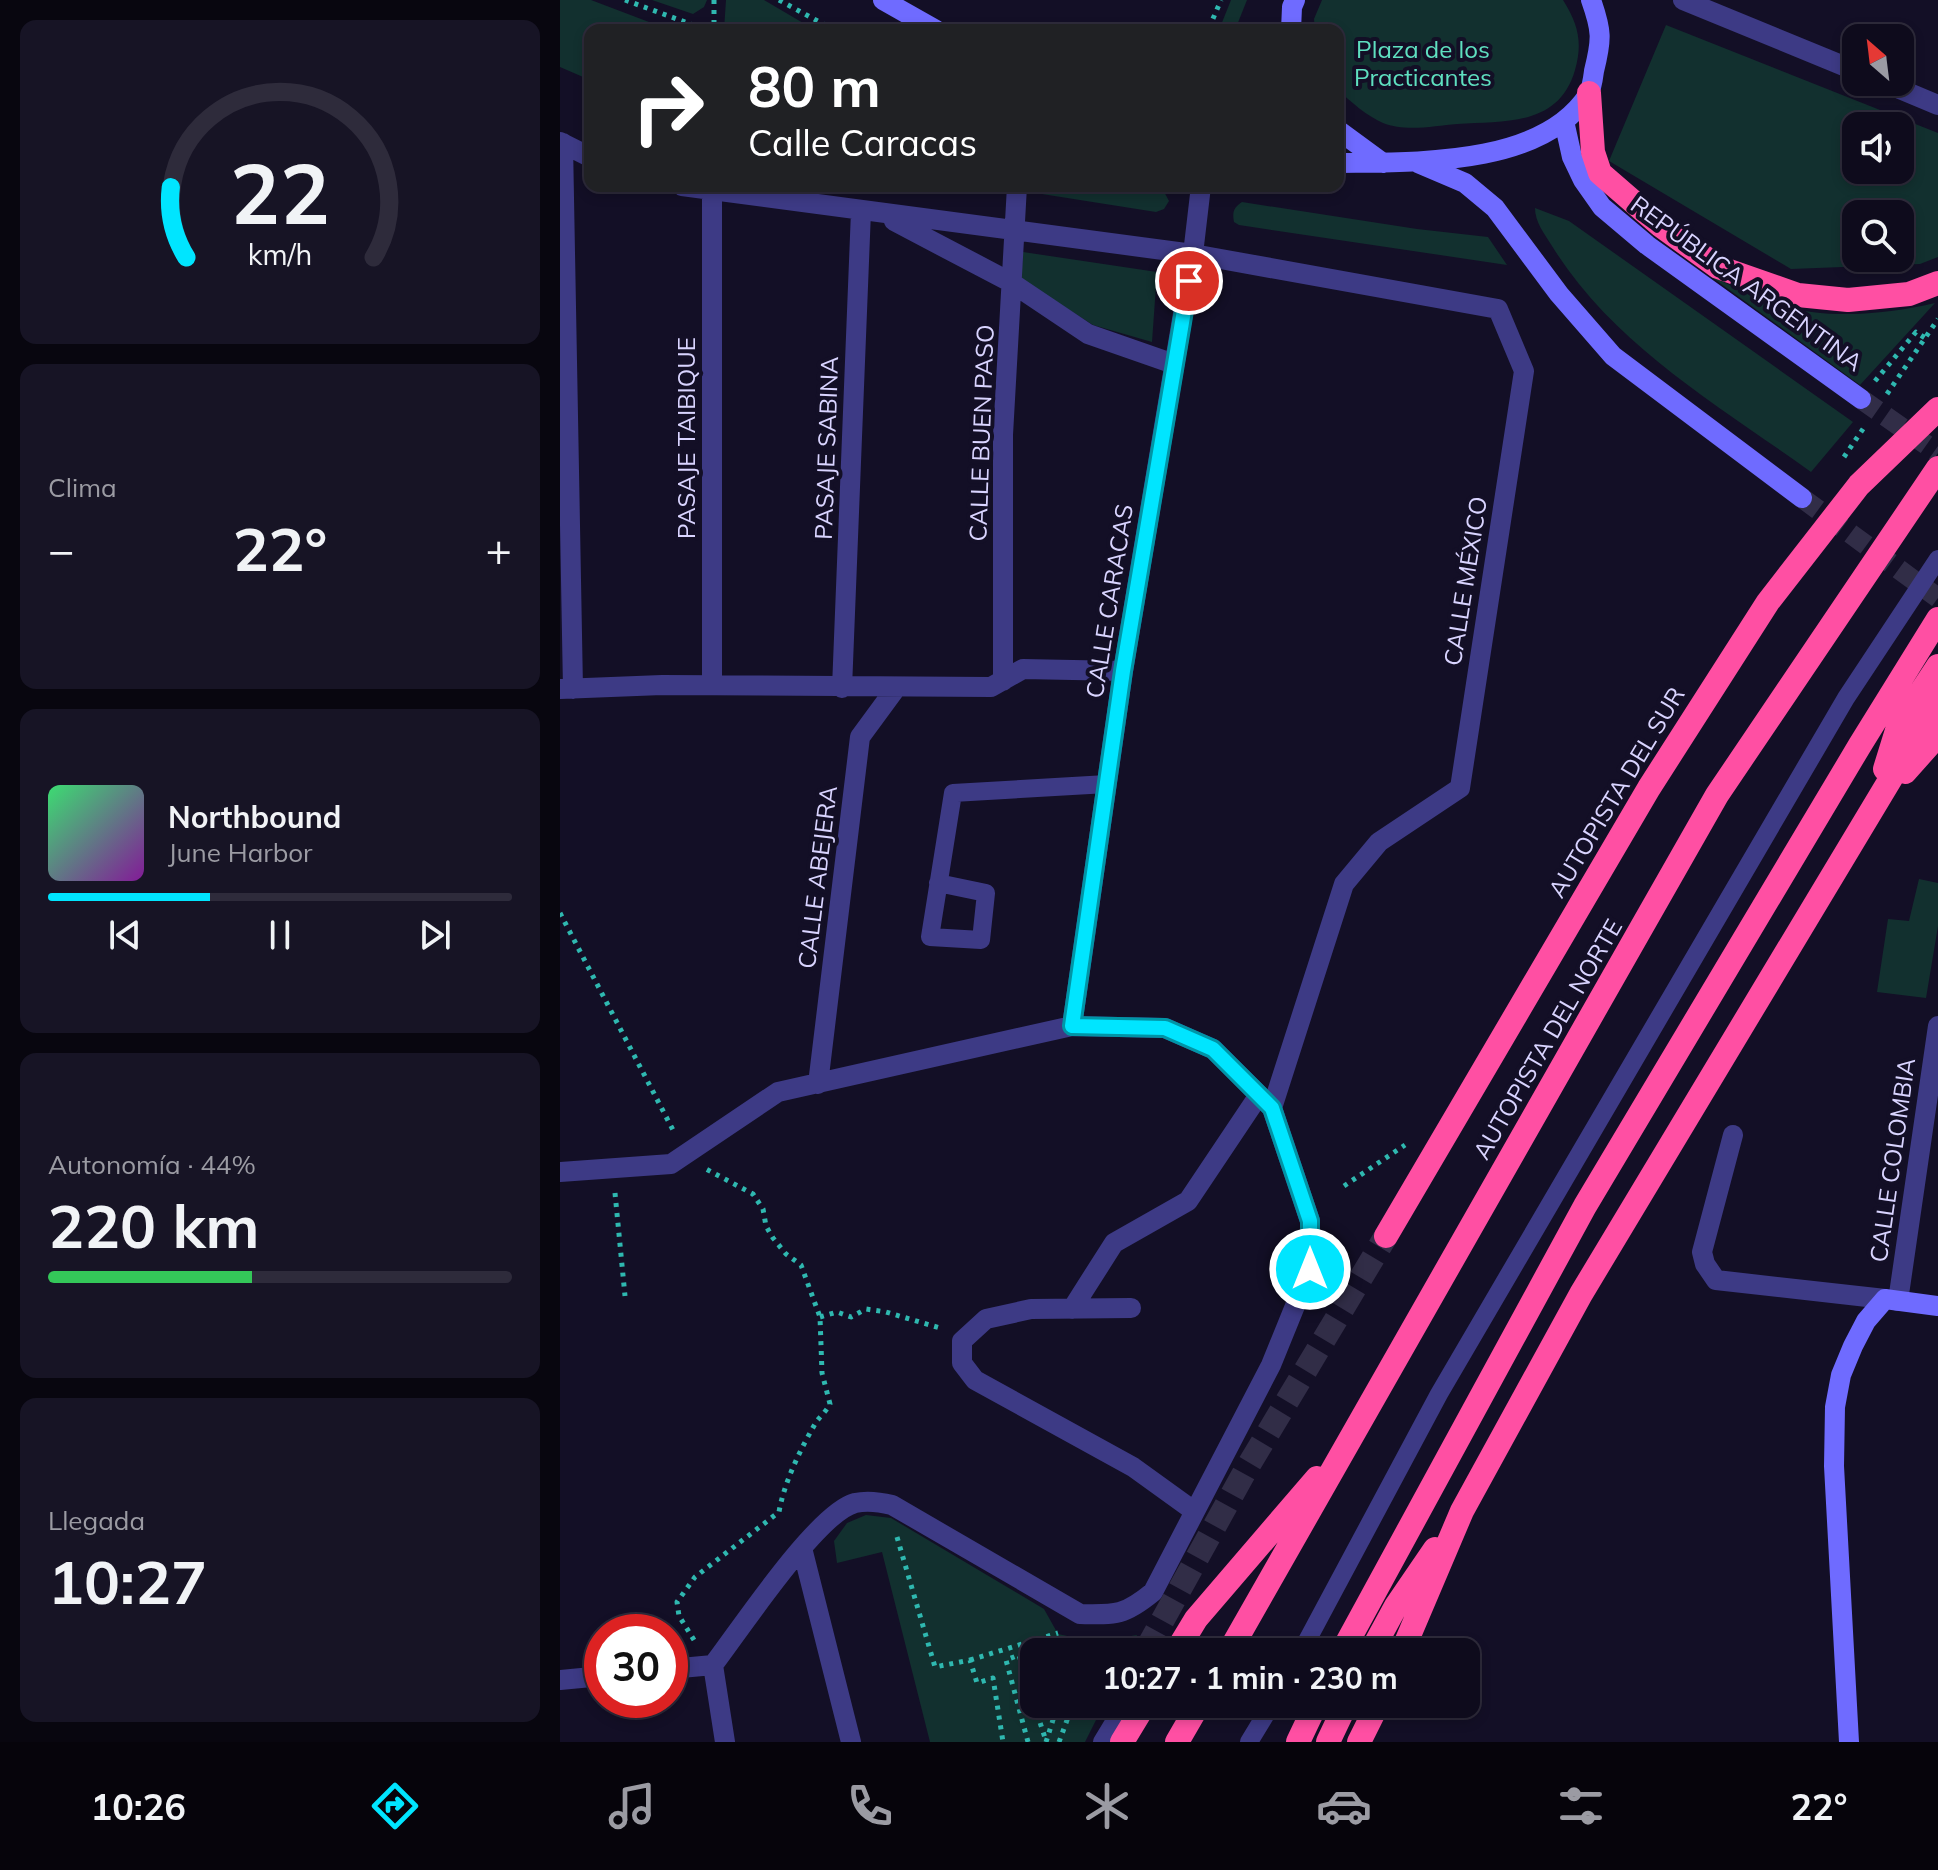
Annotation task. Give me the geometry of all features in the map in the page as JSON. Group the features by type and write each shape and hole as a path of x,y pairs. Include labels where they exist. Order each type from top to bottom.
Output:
{"highway":[{"path":"1589,93 1593,152 1600,173 1660,225 1718,267 1798,295 1848,300 1909,294 1938,283"},
{"name":"AUTOPISTA DEL SUR","path":"1386,1236 1649,788 1768,602 1859,485 1938,409"},
{"name":"AUTOPISTA DEL NORTE","path":"1237,1638 1717,795 1938,468"},
{"path":"1350,1638 1585,1206 1851,759 1938,619"},
{"path":"1873,805 1898,727 1938,666"},
{"path":"1408,1638 1462,1511 1581,1294 1938,700"},
{"path":"1873,805 1938,735"},
{"path":"1184,1638 1196,1619 1355,1433"},
{"path":"1379,1638 1396,1606 1462,1511"},
{"path":"1122,1742 1137,1718"},
{"path":"1177,1742 1191,1718"},
{"path":"1298,1742 1309,1718"},
{"path":"1328,1742 1339,1718"},
{"path":"1359,1742 1371,1718"}],"main road":[{"path":"883,0 925,24"},
{"path":"1344,163 1418,163 1458,159 1495,151 1535,137 1564,121 1589,93 1601,41 1591,0"},
{"path":"1284,24 1293,4"},
{"path":"1291,24 1293,4"},
{"name":"REPÚBLICA ARGENTINA","path":"1564,121 1572,157 1583,180 1602,207 1647,245 1861,399"},
{"path":"1344,134 1383,163"},
{"path":"1418,163 1465,183 1495,208 1559,294 1613,356 1802,498"},
{"path":"1849,1742 1834,1466 1835,1407 1841,1375 1866,1321 1891,1300 1938,1306"}],"street":[{"path":"1683,0 1842,65"},
{"path":"1914,95 1938,105"},
{"path":"584,154 561,143 567,689 712,685 991,687 1023,669 1123,671"},
{"name":"PASAJE TAIBIQUE","path":"712,192 712,685"},
{"path":"726,192 1193,254"},
{"name":"CALLE BUEN PASO","path":"1003,681 1003,435 1017,192"},
{"name":"CALLE CARACAS","path":"1072,1026 1123,671 1193,254 1200,192"},
{"path":"871,213 1012,283 1088,334 1174,364"},
{"name":"PASAJE SABINA","path":"842,688 871,213"},
{"name":"CALLE MÉXICO","path":"1193,254 1498,309 1524,371 1460,788 1379,842 1344,884 1266,1102"},
{"name":"CALLE ABEJERA","path":"818,1084 860,737 896,688"},
{"path":"560,1172 671,1164 778,1092 1072,1026 1165,1028 1213,1049 1266,1102 1310,1221 1310,1269 1271,1365 1153,1592 1131,1610 1080,1614 892,1505 875,1501 853,1503 830,1518 802,1548 711,1665 688,1667"},
{"name":"CALLE COLOMBIA","path":"1891,1300 1938,1026"},
{"path":"1072,1309 1114,1243 1188,1201 1266,1102"},
{"path":"1733,1135 1702,1252 1705,1264 1716,1280 1891,1300"},
{"path":"1131,1308 1031,1309 986,1319 962,1341 962,1363 975,1380 1133,1467 1194,1511"},
{"path":"802,1548 851,1742"},
{"path":"711,1665 725,1742"},
{"path":"560,1680 584,1678"}],"lane":[{"path":"1309,1638 1462,1353 1846,698 1938,559"},
{"path":"938,883 953,793 1107,784"},
{"path":"1176,1638 1196,1619"},
{"path":"1102,1742 1117,1718"},
{"path":"1249,1742 1264,1718"},
{"path":"1257,1742 1267,1718"}],"path":[{"path":"625,0 691,24"},
{"path":"714,0 714,24"},
{"path":"779,0 823,24"},
{"path":"1211,24 1221,0"},
{"path":"1861,399 1916,332 1925,338"},
{"path":"560,913 685,1154 705,1169 753,1194 763,1209 766,1226 773,1238 786,1254 801,1265 820,1317 822,1373 830,1404 816,1422 782,1496 779,1512 695,1577 677,1602 679,1616 711,1665"},
{"path":"613,1169 625,1296"},
{"path":"820,1317 837,1312 851,1317 866,1309 886,1312 936,1326 962,1341"},
{"path":"892,1505 891,1518 935,1667 970,1660 1058,1633"},
{"path":"1020,1658 1019,1655 1006,1660 1020,1712"},
{"path":"970,1660 977,1683 993,1678 1003,1742"},
{"path":"1022,1718 1028,1742"},
{"path":"1038,1718 1046,1742 1054,1718"},
{"path":"1059,1742 1068,1718"}],"green space":[{"path":"560,0 591,0 654,24 584,24 584,77 560,67"},
{"path":"652,0 707,0 704,7 693,14"},
{"path":"726,0 764,0 805,24 724,24"},
{"path":"1231,0 1247,0 1237,24 1221,24"},
{"name":"Plaza de los Practicantes","path":"1322,0 1563,0 1578,34 1579,51 1567,88 1557,102 1544,111 1528,117 1494,122 1420,128 1392,126 1371,117 1344,95 1344,24 1314,24"},
{"path":"1666,25 1885,112 1842,112 1842,184 1914,184 1914,123 1938,133 1938,257 1914,264 1914,200 1842,200 1842,267 1791,269 1609,161"},
{"path":"1164,192 1169,201 1164,209 1156,212 1042,194"},
{"path":"1242,202 1488,237 1507,265 1239,225 1234,222 1234,213"},
{"path":"1535,208 1569,221 1853,422 1811,472 1670,371 1605,314 1552,246 1538,223"},
{"path":"1023,252 1157,272 1152,342 1093,325 1021,279"},
{"path":"1706,273 1765,301 1814,312 1875,313 1935,303 1860,385"},
{"path":"1919,879 1938,883 1938,926 1926,998 1877,992 1888,919 1909,921"},
{"path":"866,1515 891,1518 1044,1609 1058,1634 1076,1638 1020,1638 1020,1718 1097,1718 1085,1742 930,1742 882,1552 837,1563 834,1541 847,1523"}],"tunnel":[{"path":"1861,399 1938,453"},
{"path":"1802,498 1938,598"},
{"path":"1153,1638 1244,1473 1386,1236"}],"route":[{"path":"1189,281 1123,671 1072,1026 1165,1028 1213,1049 1272,1108 1310,1221 1310,1269"}]}
